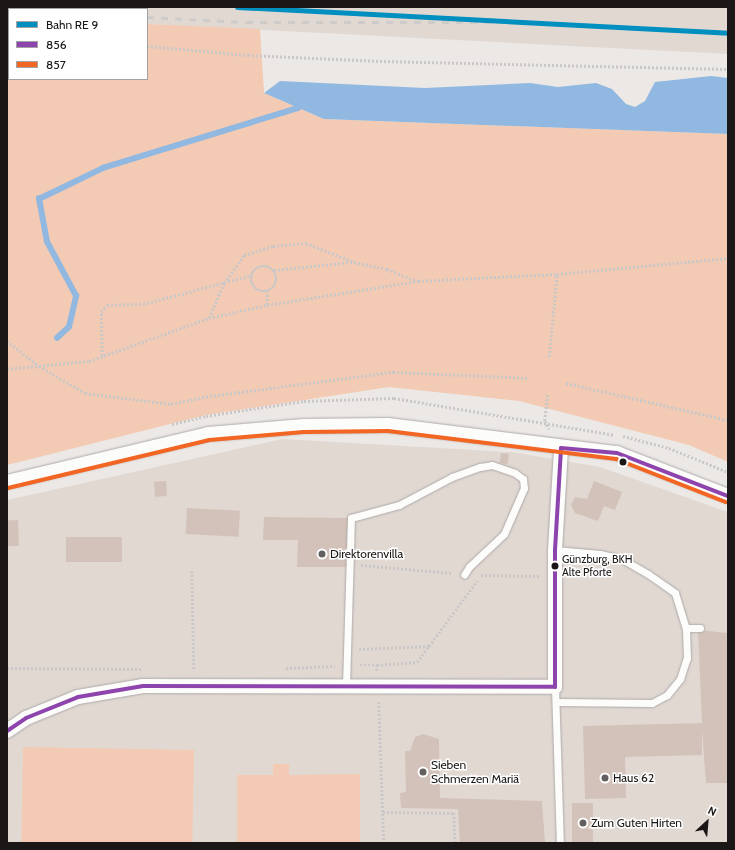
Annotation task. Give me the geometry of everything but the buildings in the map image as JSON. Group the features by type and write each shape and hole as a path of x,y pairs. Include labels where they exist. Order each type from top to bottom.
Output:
{"street":[{"path":"7,482 208,434 304,426 388,425 515,439 561,448 617,453 728,496"},
{"path":"7,731 26,718 78,697 143,686 555,687 555,550 561,448"}],"lane":[{"path":"346,686 351,518 399,505 452,477 480,467 492,465 515,473 523,479 524,488 504,534 469,567 464,575"},
{"path":"555,550 600,554 622,559 648,574 675,593 686,628 687,658 680,679 667,695 652,703 556,702"},
{"path":"686,628 700,628"},
{"path":"555,687 560,843"}],"path":[{"path":"148,46 248,55 357,60 728,69"},
{"path":"209,318 224,283 244,255 273,246 306,243 354,262 387,270 418,281"},
{"path":"7,369 89,361 209,318 267,305 418,281 557,274 728,258"},
{"path":"102,356 101,312 107,305 143,304 252,275 261,266 274,270 354,262"},
{"path":"267,305 267,292 277,283 274,270"},
{"path":"549,357 557,274"},
{"path":"252,275 255,288 267,292"},
{"path":"7,341 39,366 85,393 170,404 210,396 393,372 530,378"},
{"path":"566,383 728,420"},
{"path":"548,395 545,422 561,448"},
{"path":"349,564 391,566 464,575 555,576"},
{"path":"192,571 194,669"},
{"path":"377,665 417,662 481,574"},
{"path":"346,650 429,646"},
{"path":"378,687 384,843"},
{"path":"383,812 454,812 455,843"}],"shaded area":[{"path":"7,7 728,7 728,54 148,24 148,8 8,8 7,16"},
{"path":"7,18 8,80 148,80 148,24 260,29 264,93 324,119 728,134 728,462 689,445 519,401 389,387 206,415 7,465"},
{"path":"282,439 512,452 600,467 728,512 728,843 7,843 7,500"},
{"path":"23,747 194,750 192,843 21,843"},
{"path":"273,764 289,764 289,775 360,774 360,843 237,843 237,775 273,775"}],"water":[{"path":"711,76 728,78 728,134 324,119 264,93 280,81 425,88 530,83 558,87 596,83 612,89 626,104 635,107 645,101 655,82"}],"waterway":[{"path":"57,338 69,327 76,296 47,242 39,199 103,168 298,108"}],"railway":[{"path":"148,17 246,22 510,22"}],"transit line":[{"path":"237,7 728,33"},
{"name":"857","path":"8,488 209,440 304,432 388,431 616,459 726,502"},
{"name":"856","path":"7,731 26,718 78,697 143,686 555,687 555,550 561,448 617,453 728,496"}],"place":[{"name":"Direktorenvilla","path":"322,554"},
{"name":"Günzburg, BKH Alte Pforte","path":"555,566"},
{"name":"Sieben Schmerzen Mariä","path":"423,772"},
{"name":"Haus 62","path":"605,778"},
{"name":"Zum Guten Hirten","path":"583,823"}]}
